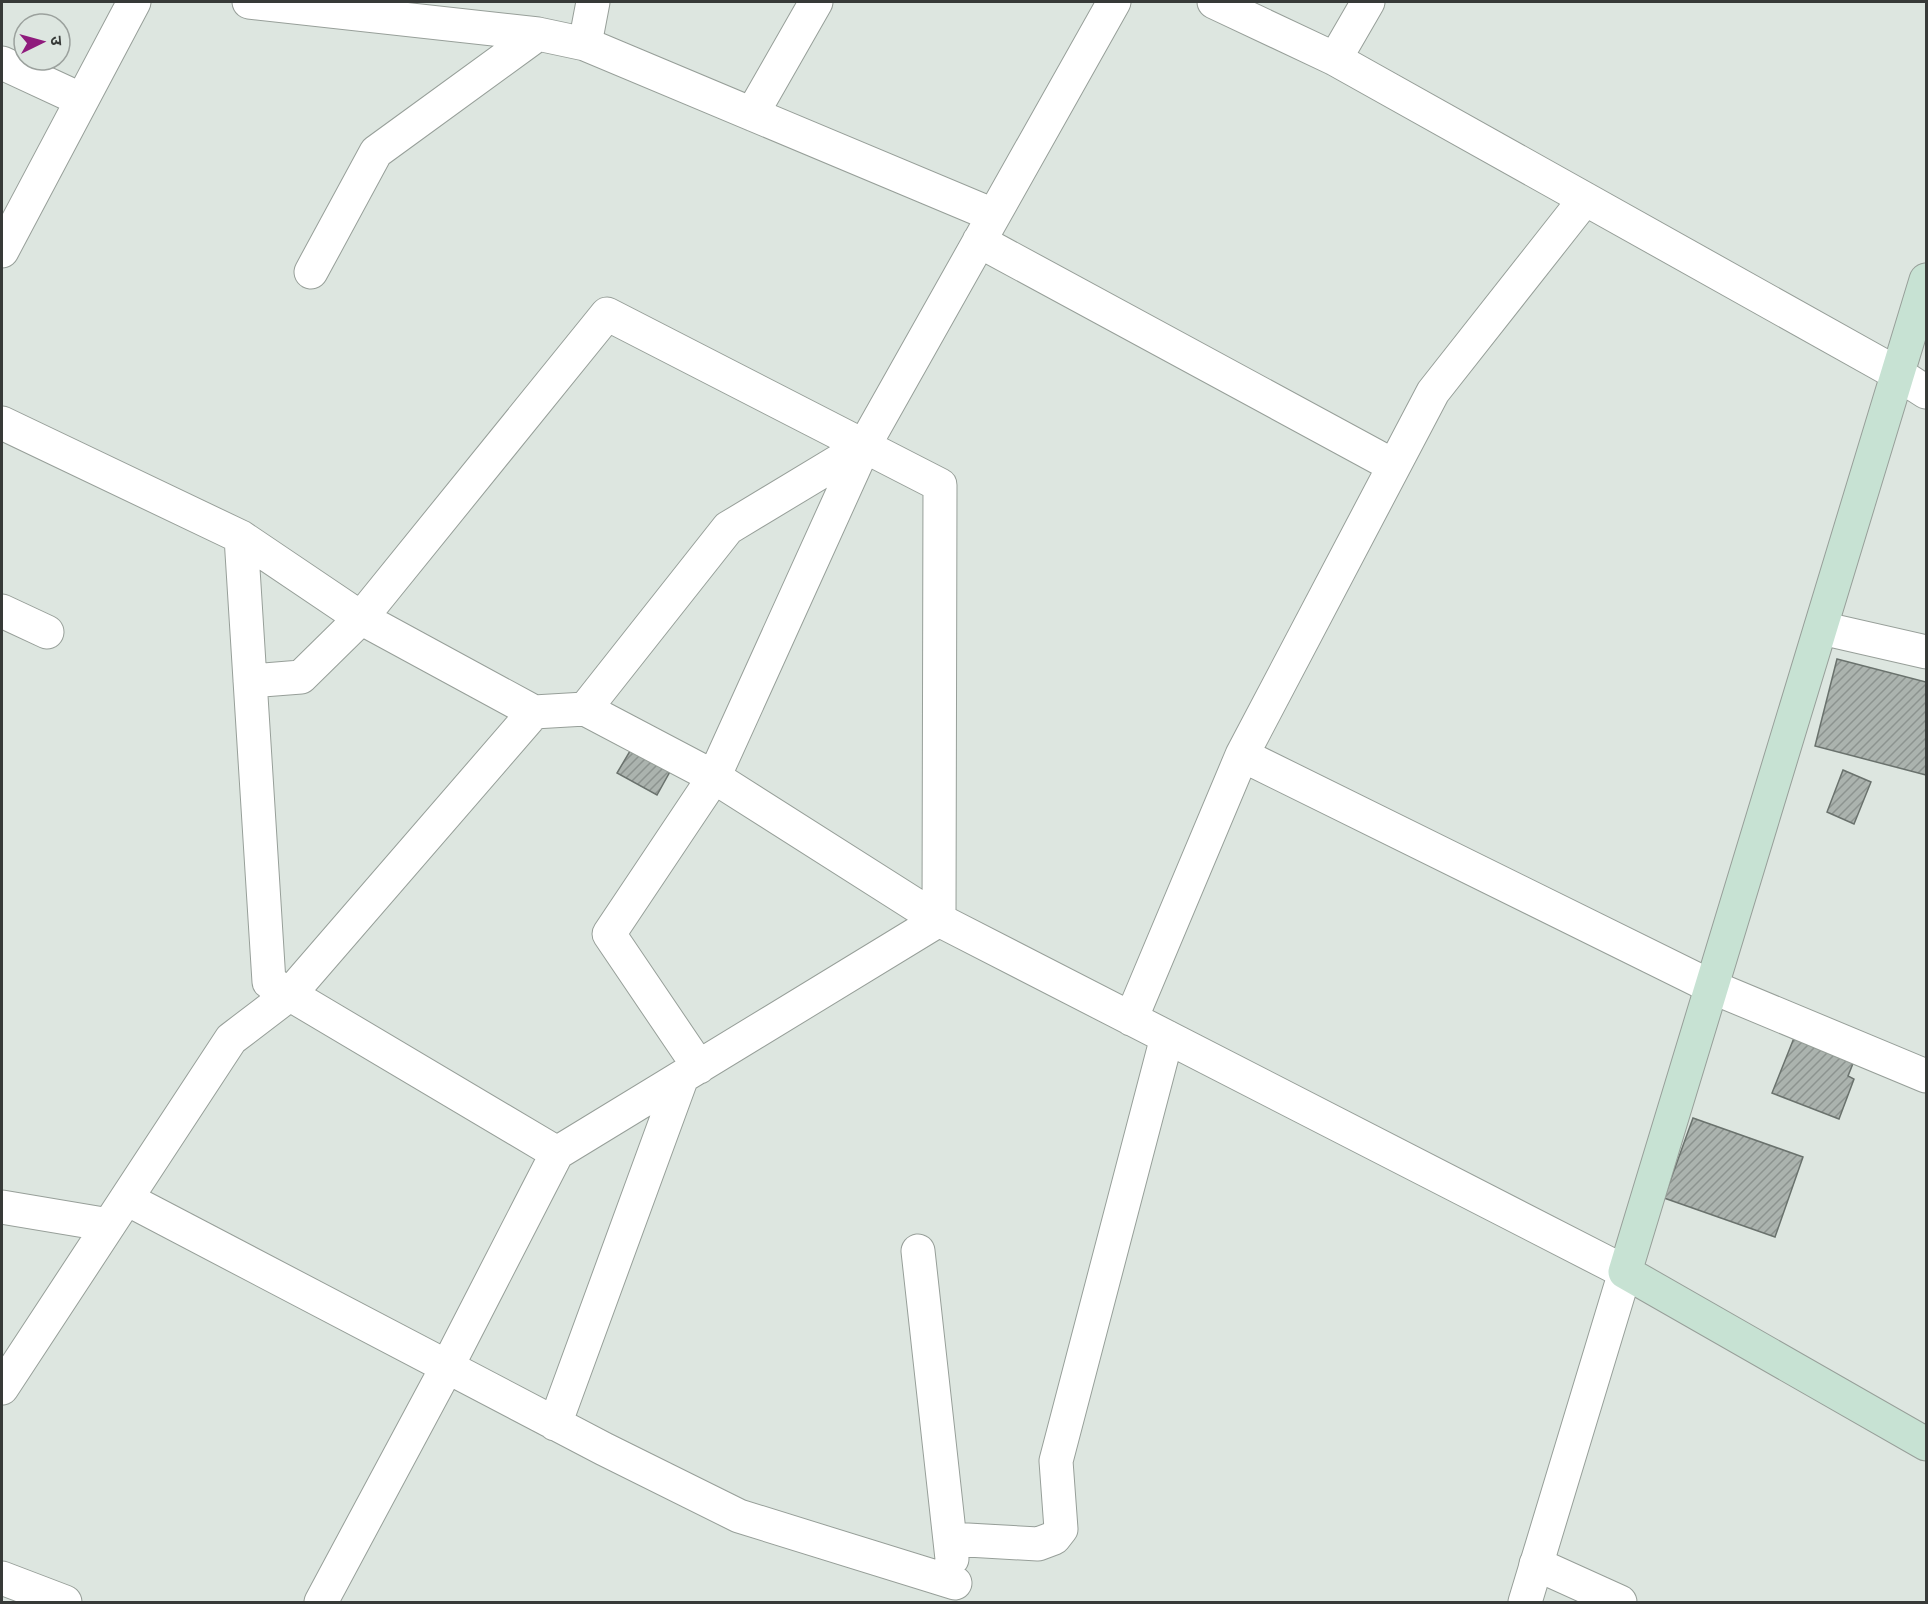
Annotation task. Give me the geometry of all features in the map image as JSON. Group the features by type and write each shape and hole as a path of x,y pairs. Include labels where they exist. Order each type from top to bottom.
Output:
{"main road":[{"path":"1926,280 1625,1272 1926,1444"}],"street":[{"path":"2,251 134,2"},
{"path":"249,2 538,34 585,44 752,114 986,228 1394,466"},
{"path":"585,44 593,2"},
{"path":"752,114 816,2"},
{"path":"690,1072 609,934 714,777 864,446 1114,2"},
{"path":"1214,2 1335,59 1898,374 1926,392"},
{"path":"1335,59 1368,2"},
{"path":"311,272 376,152 538,34"},
{"path":"2,63 82,100"},
{"path":"1131,1019 1242,755 1433,392 1585,199"},
{"path":"250,681 301,677 360,618 607,314 940,485 939,920"},
{"path":"2,423 241,537 360,618 534,712 585,709 714,777 939,920 1625,1272 1525,1602"},
{"path":"585,709 728,528 864,446"},
{"path":"241,537 269,982 556,1153"},
{"path":"2,611 47,632"},
{"path":"1821,628 1926,652"},
{"path":"2,1388 231,1039 290,994 534,712"},
{"path":"1242,755 1712,987 1926,1076"},
{"path":"321,1602 447,1367 556,1153 939,920"},
{"path":"950,1539 1038,1544 1054,1538 1061,1529 1056,1461 1167,1037"},
{"path":"555,1424 690,1072"},
{"path":"2,1207 118,1212 447,1367 739,1516 955,1593 918,1251"},
{"path":"1536,1564 1620,1602"},
{"path":"2,1578 65,1602"}],"building":[{"path":"1837,659 1926,682 1926,775 1815,746"},
{"path":"633,746 672,768 657,795 617,773"},
{"path":"1843,770 1871,782 1854,824 1827,812"},
{"path":"1796,1033 1856,1056 1848,1076 1854,1079 1839,1119 1772,1093"},
{"path":"1693,1118 1803,1157 1775,1237 1664,1198"}]}
